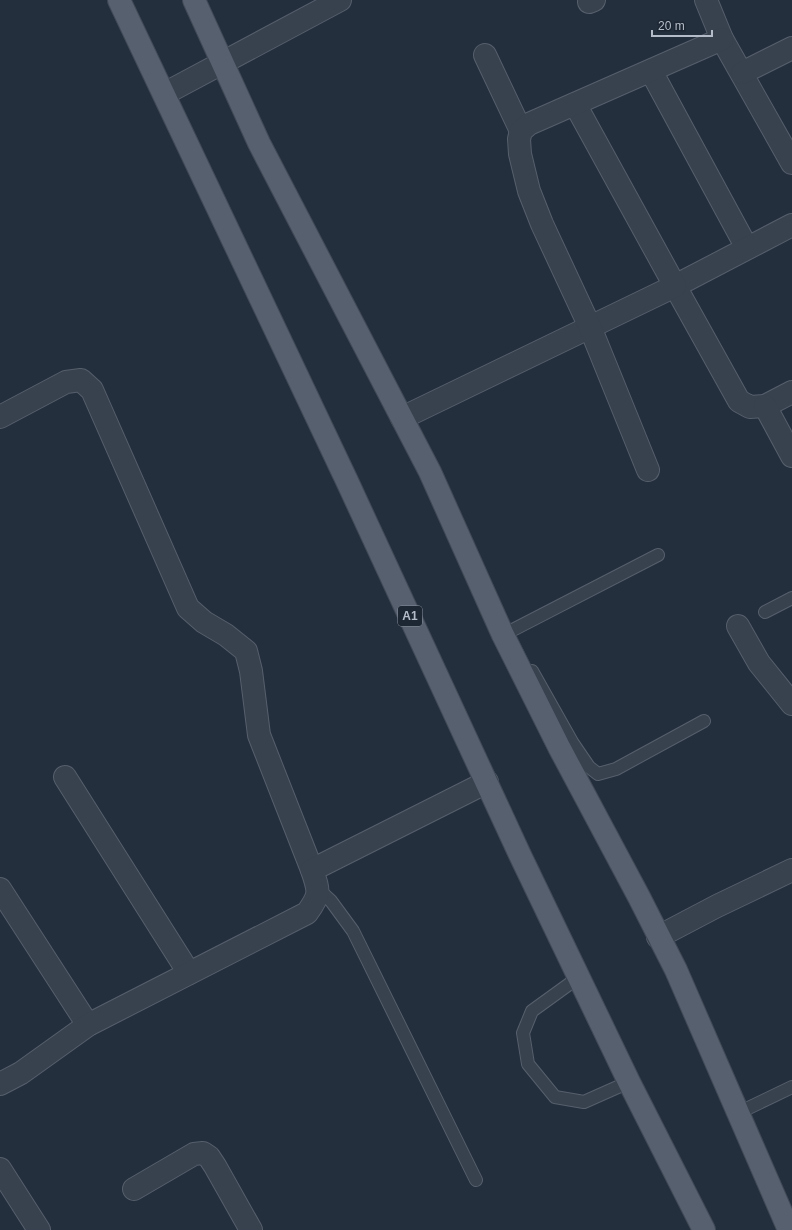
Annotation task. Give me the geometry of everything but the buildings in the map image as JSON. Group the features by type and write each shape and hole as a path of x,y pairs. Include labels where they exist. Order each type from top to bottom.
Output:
{"main road":[{"name":"A1","path":"119,0 347,481 579,977 629,1082 704,1230"},
{"path":"194,0 259,143 430,472 559,747 676,970 789,1230"}],"street":[{"path":"164,94 340,0"},
{"path":"706,0 722,40 792,163"},
{"path":"648,470 590,327 542,224 529,191 520,154 519,139 522,131 529,124 722,40"},
{"path":"742,73 792,48"},
{"path":"485,55 522,131"},
{"path":"651,71 747,248"},
{"path":"575,104 738,401 750,407 765,406 792,392"},
{"path":"402,418 675,286 792,225"},
{"path":"0,417 66,382 81,380 92,390 188,608 204,622 226,635 246,651 251,671 259,735 315,880 315,903 307,912 88,1025 21,1073 0,1084"},
{"path":"765,406 792,456"},
{"path":"738,626 759,663 792,704"},
{"path":"65,778 189,973"},
{"path":"315,880 487,782"},
{"path":"658,937 717,906 792,870"},
{"path":"0,889 88,1025"},
{"path":"134,1189 194,1154 203,1153 209,1157 215,1166 251,1230"},
{"path":"0,1169 39,1230"}],"lane":[{"path":"658,555 506,633 572,742 589,767 598,774 616,769 704,721"},
{"path":"765,612 792,598"},
{"path":"315,880 353,931 476,1180"},
{"path":"579,977 532,1011 523,1033 528,1064 555,1097 584,1102 629,1082"},
{"path":"738,1113 792,1087"}]}
